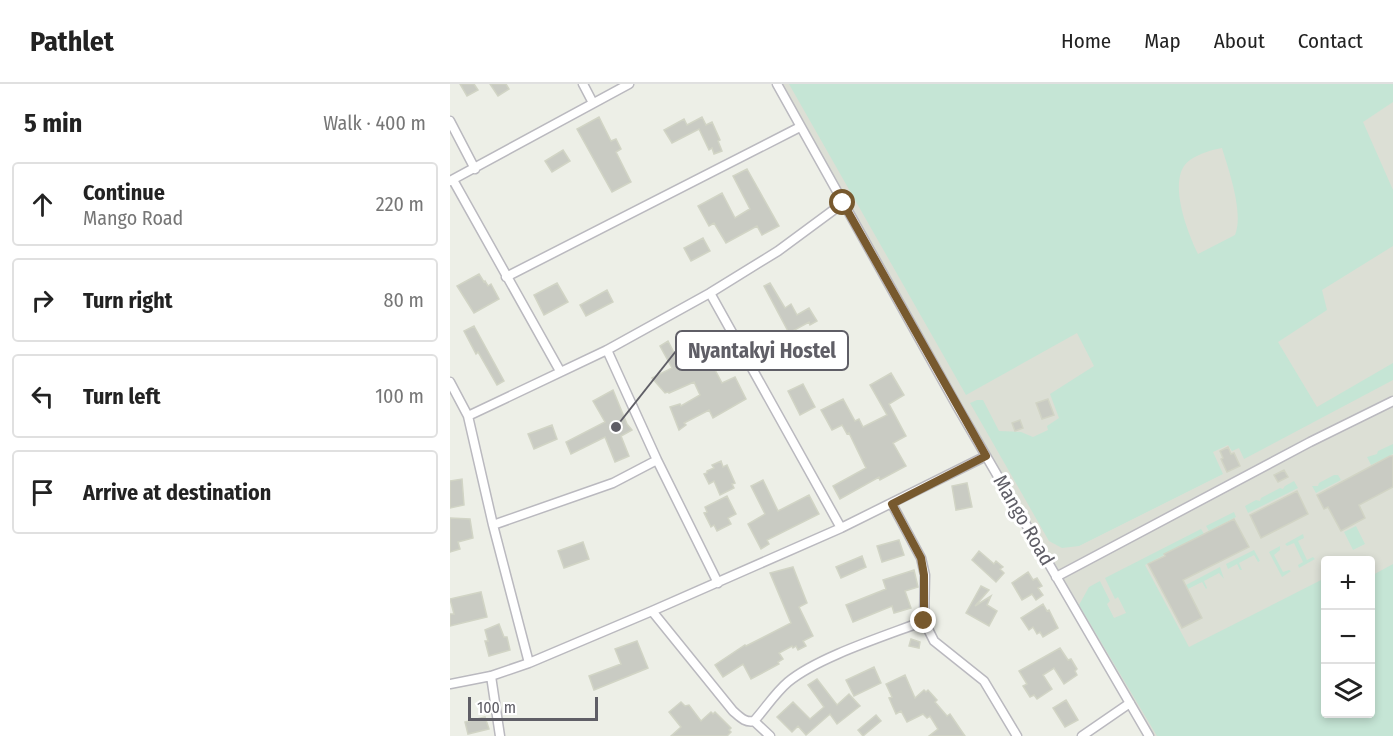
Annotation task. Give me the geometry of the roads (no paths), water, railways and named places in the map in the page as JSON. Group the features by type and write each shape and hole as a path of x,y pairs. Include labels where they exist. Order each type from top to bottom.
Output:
{"street":[{"path":"583,84 593,103"},
{"path":"560,371 451,181 629,84"},
{"name":"Mango Road","path":"777,84 986,456 1149,736"},
{"path":"450,121 475,169"},
{"path":"506,277 800,127"},
{"path":"468,416 607,350 710,292 778,251 843,203"},
{"path":"710,292 841,528"},
{"path":"607,350 657,460 718,583"},
{"path":"450,382 468,416 493,525 529,663"},
{"path":"1056,577 1310,442 1393,402"},
{"path":"450,684 491,676 529,663 652,612 841,528 986,456"},
{"path":"493,525 613,483 657,460"},
{"path":"892,504 921,558 924,575 924,621 934,641 984,681 1017,736"},
{"path":"652,612 733,711 749,722 754,721 787,683 798,675 837,655 924,621"},
{"path":"491,676 500,736"},
{"path":"1082,736 1130,703"},
{"path":"754,721 770,736"}],"place":[{"name":"Nyantakyi Hostel","path":"616,427"}]}
